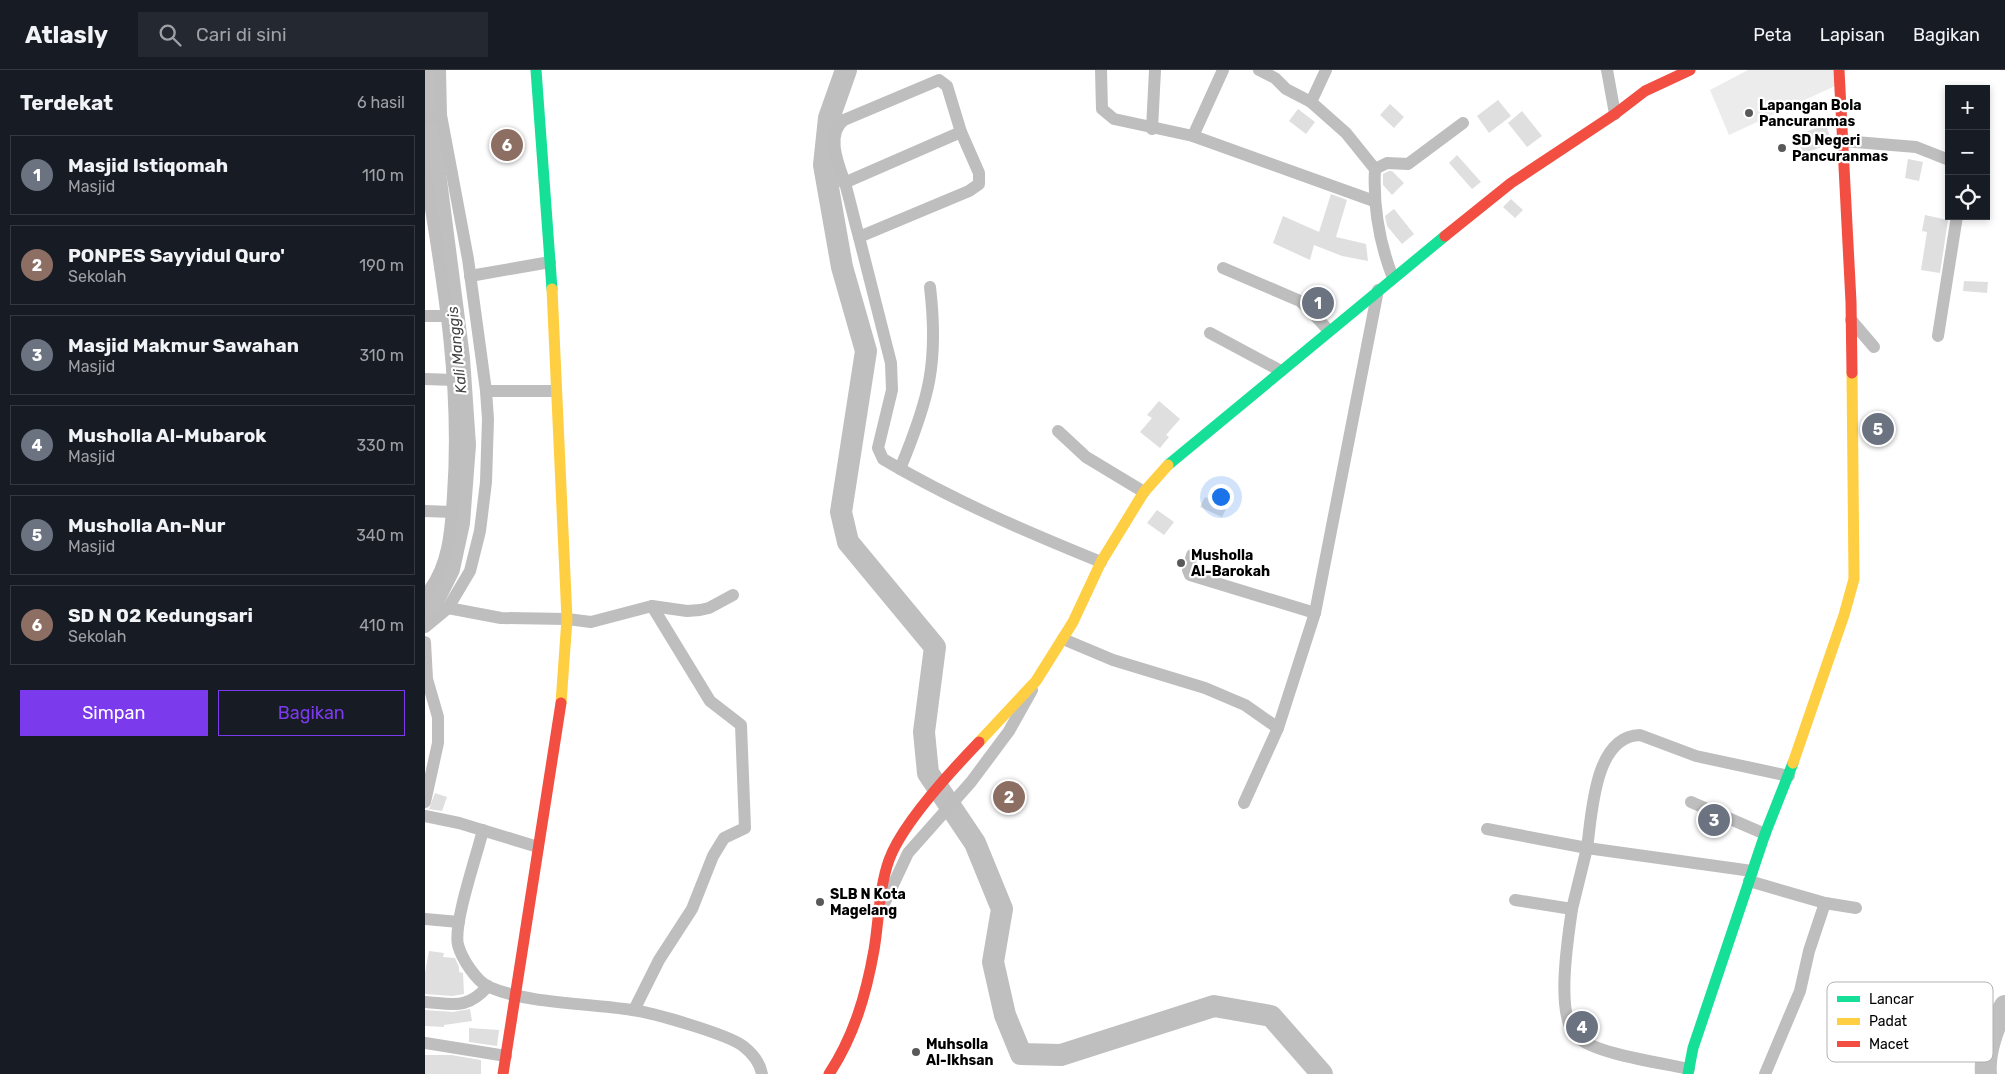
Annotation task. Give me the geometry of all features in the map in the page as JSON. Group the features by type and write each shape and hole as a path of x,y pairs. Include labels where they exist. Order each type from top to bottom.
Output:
{"street":[{"path":"425,627 449,608 470,571 480,531 486,482 488,419 486,391 470,276 441,115 440,70"},
{"path":"503,1074 561,708 567,619 549,262 536,70"},
{"path":"1101,70 1101,103 1104,113 1114,119 1152,129 1193,136 1374,201"},
{"path":"1152,129 1155,70"},
{"path":"1193,136 1223,70"},
{"path":"1259,70 1275,78 1286,89 1311,102 1346,133 1375,169 1374,201 1384,252 1393,278"},
{"path":"1311,102 1326,70"},
{"path":"1607,70 1615,114"},
{"path":"878,918 908,853 971,782 1009,731 1036,681 1063,639 1093,582 1101,562 1144,492 1167,466 1379,289 1511,183 1615,114 1645,91 1690,70"},
{"path":"1789,776 1696,756 1640,735 1623,738 1612,749 1599,774 1587,848 1572,909 1564,971 1569,1025 1576,1036 1592,1047 1688,1071 1693,1048 1765,834 1789,776 1844,615 1854,579 1851,320 1839,70"},
{"path":"859,237 969,191 979,184 979,173 961,132 947,86 939,80 844,120 837,127 835,149 837,163 859,237 891,363 892,390 878,448 883,459 955,500 1021,530 1101,562"},
{"path":"425,118 441,115"},
{"path":"1375,169 1381,164 1387,163 1408,164 1463,123"},
{"path":"844,183 961,132"},
{"path":"1843,141 1916,146 1945,158"},
{"path":"425,173 449,316 454,380 455,473 447,554 433,587 425,595"},
{"path":"1938,336 1956,220"},
{"path":"470,276 549,262"},
{"path":"1223,268 1300,302 1329,331"},
{"path":"900,469 919,423 933,369 933,315 930,287"},
{"path":"1244,803 1278,728 1315,613 1379,289"},
{"path":"425,316 449,316"},
{"path":"1851,320 1874,347"},
{"path":"1210,333 1281,371"},
{"path":"425,380 454,380"},
{"path":"486,391 556,392"},
{"path":"1058,431 1086,457 1144,492"},
{"path":"425,511 452,512"},
{"path":"1191,555 1188,570 1190,575 1315,613"},
{"path":"449,608 501,618 567,619 591,622 652,606 687,611 699,610 709,608 733,595"},
{"path":"634,1010 659,960 692,909 713,856 724,838 745,828 741,725 710,701 652,606"},
{"path":"1063,639 1113,660 1205,688 1245,706 1278,728"},
{"path":"425,642 427,679 438,717 438,743 425,802"},
{"path":"829,1074 845,1049 861,1009 874,950 889,860 900,836 963,758 1036,681"},
{"path":"1691,802 1765,834"},
{"path":"425,816 538,846"},
{"path":"1487,829 1751,876 1825,904 1856,908"},
{"path":"483,830 459,922 458,944 474,974 487,986 516,995 634,1010 713,1033 742,1045 754,1056 762,1074"},
{"path":"1515,900 1572,909"},
{"path":"1765,1074 1800,991 1809,951 1825,904"},
{"path":"425,919 459,922"},
{"path":"425,1002 457,1004 470,1002 476,1000 487,986"},
{"path":"425,1043 506,1056"}],"shaded area":[{"name":"Lapangan Bola Pancuranmas","path":"1748,70 1833,70 1835,86 1729,135 1710,90"}],"building":[{"path":"1498,100 1511,116 1489,133 1477,116"},
{"path":"1390,104 1404,117 1394,128 1380,115"},
{"path":"1298,109 1315,122 1306,134 1289,121"},
{"path":"1522,111 1542,136 1527,147 1508,123"},
{"path":"1826,124 1832,143 1803,154 1796,136"},
{"path":"1457,155 1481,182 1472,189 1449,163"},
{"path":"1908,159 1923,162 1919,181 1905,178"},
{"path":"1392,171 1404,183 1392,195 1383,185 1383,174"},
{"path":"1331,194 1347,200 1336,237 1366,244 1368,261 1342,256 1314,245 1310,260 1273,243 1283,216 1319,232"},
{"path":"1511,199 1523,210 1515,218 1503,207"},
{"path":"1394,209 1414,234 1402,244 1387,226 1385,216"},
{"path":"1925,215 1948,220 1940,273 1921,270 1927,232 1922,231"},
{"path":"1964,281 1988,282 1987,293 1963,291"},
{"path":"1159,401 1180,419 1166,435 1169,437 1160,448 1140,432 1152,418 1147,415"},
{"path":"1205,497 1227,507 1222,517 1200,507"},
{"path":"1157,510 1174,522 1164,535 1147,523"},
{"path":"435,793 447,797 442,811 429,809"},
{"path":"429,951 444,953 443,957 455,958 459,972 463,973 464,994 452,996 425,994 425,973"},
{"path":"470,1009 472,1021 444,1025 444,1027 425,1026 425,1010 453,1012"},
{"path":"469,1028 499,1030 497,1046 469,1042"},
{"path":"425,1055 451,1055 481,1060 481,1074 425,1074"}],"waterway":[{"path":"846,70 829,118 824,165 842,267 866,351 841,512 848,542 935,647 924,732 928,773 975,843 1002,909 993,962 1005,1015 1021,1054 1061,1055 1214,1006 1271,1016 1322,1074"},
{"name":"Kali Manggis","path":"425,76 426,103 459,358 465,445 459,523 449,569 425,617"},
{"path":"1993,1033 2005,1006"},
{"path":"1986,1062 1986,1074"}],"traffic: fast":[{"path":"536,70 552,289"},
{"path":"1168,465 1445,236"},
{"path":"1688,1074 1693,1048 1765,834 1793,763"}],"traffic: slow":[{"path":"552,289 567,619 561,703"},
{"path":"1793,763 1844,615 1854,579 1852,373"},
{"path":"979,742 1036,681 1073,622 1101,562 1144,492 1168,465"}],"traffic: jam":[{"path":"1445,236 1511,183 1615,114 1645,91 1690,70"},
{"path":"1839,70 1851,302 1852,373"},
{"path":"503,1074 561,703"},
{"path":"829,1074 852,1030 863,999 874,950 881,893 889,860 895,846 916,814 942,782 979,742"}],"place":[{"name":"Lapangan Bola Pancuranmas","path":"1749,113"},
{"name":"SD N 02 Kedungsari","path":"507,145"},
{"name":"SD Negeri Pancuranmas","path":"1782,148"},
{"name":"Masjid Istiqomah","path":"1318,303"},
{"name":"Musholla An-Nur","path":"1878,429"},
{"name":"Musholla Al-Barokah","path":"1181,563"},
{"name":"PONPES Sayyidul Quro'","path":"1009,797"},
{"name":"Masjid Makmur Sawahan","path":"1714,820"},
{"name":"SLB N Kota Magelang","path":"820,902"},
{"name":"Musholla Al-Mubarok","path":"1582,1027"},
{"name":"Muhsolla Al-Ikhsan","path":"916,1052"}]}
